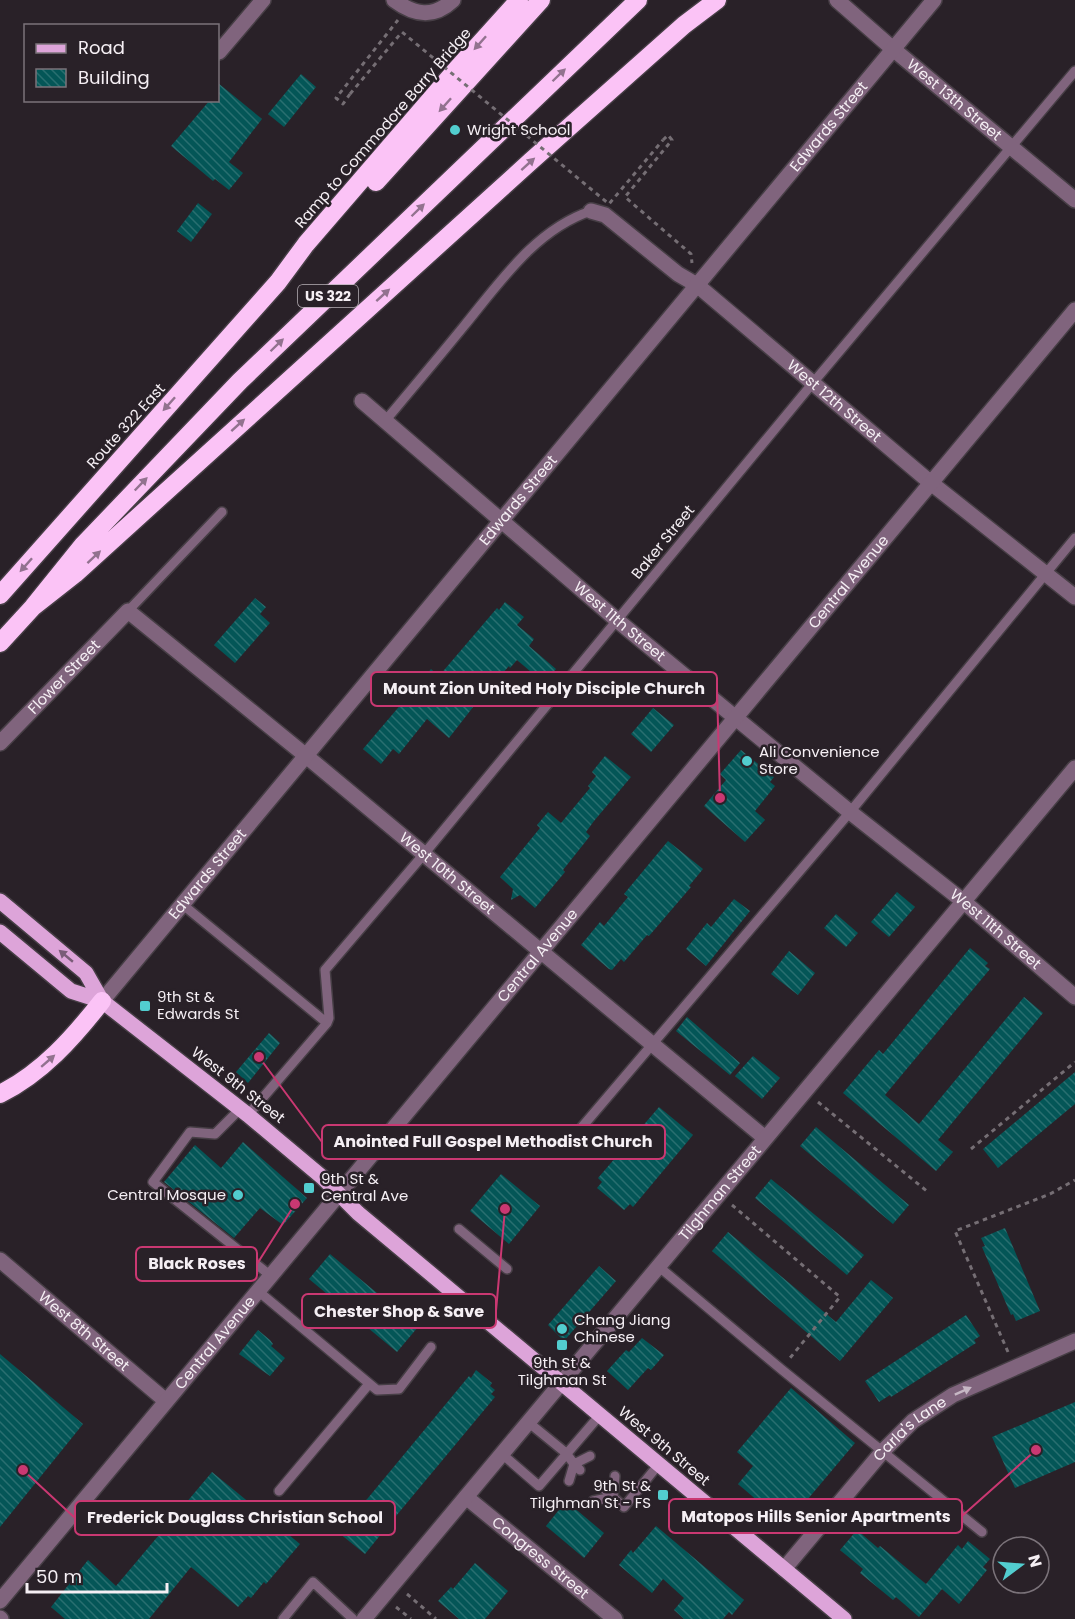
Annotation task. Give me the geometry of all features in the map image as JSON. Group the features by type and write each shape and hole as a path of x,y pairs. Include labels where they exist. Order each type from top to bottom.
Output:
{"highway":[{"name":"Ramp to Commodore Barry Bridge","path":"278,282 306,244 519,0"},
{"path":"278,282 313,250 541,0"},
{"name":"US 322","path":"0,643 33,607 83,545 240,381 638,0"},
{"path":"33,607 75,574 531,161 684,26 717,0"},
{"name":"Route 322 East","path":"0,594 278,282"},
{"path":"0,1094 27,1079 58,1053 102,1001"}],"main road":[{"name":"West 9th Street","path":"0,901 86,973 102,1001"},
{"name":"West 9th Street","path":"0,932 71,991 102,1001 244,1112 358,1213 844,1619"}],"street":[{"path":"219,52 264,0"},
{"path":"400,5 426,14 440,10 453,0"},
{"name":"West 13th Street","path":"837,0 1075,200"},
{"name":"Edwards Street","path":"102,1001 934,0"},
{"name":"West 12th Street","path":"591,211 605,215 678,274 697,285 931,483 1075,597"},
{"name":"Central Avenue","path":"0,1601 1075,310"},
{"name":"West 11th Street","path":"362,401 618,621 850,812 963,901 1075,997"},
{"name":"Flower Street","path":"0,742 128,611"},
{"name":"West 10th Street","path":"128,611 542,950 765,1138"},
{"name":"Tilghman Street","path":"364,1619 1075,768"},
{"name":"West 8th Street","path":"0,1260 166,1401"},
{"name":"Carla's Lane","path":"784,1569 884,1451 913,1421 953,1395 1075,1341"},
{"name":"Congress Street","path":"466,1497 615,1619"}],"lane":[{"path":"1012,148 1075,71"},
{"name":"Baker Street","path":"327,1023 329,1018 325,970 618,621 812,384 1012,148"},
{"path":"385,422 502,279 542,238 571,218 591,211"},
{"path":"128,611 222,512"},
{"path":"576,1134 850,812 1075,538"},
{"path":"182,904 327,1023 244,1112 215,1134 190,1132 153,1182 270,1276"},
{"path":"459,1228 507,1269"},
{"path":"658,1266 982,1532"},
{"path":"258,1291 377,1390 399,1389 432,1347"},
{"path":"279,1491 369,1384"},
{"path":"502,1454 539,1486 600,1415"},
{"path":"528,1422 566,1453 577,1467"},
{"path":"569,1481 577,1467 590,1456"},
{"path":"604,1489 624,1507 659,1464"},
{"path":"613,1497 615,1476"},
{"path":"593,1502 613,1497"},
{"path":"283,1619 313,1582 353,1619"}],"path":[{"path":"400,5 336,98 343,104 402,32 609,204 668,135 672,140 625,197 691,254 697,285"},
{"path":"971,1149 1075,1062"},
{"path":"805,1091 928,1192"},
{"path":"1015,1367 955,1231 1050,1194 1075,1180"},
{"path":"718,1194 840,1297 781,1369"},
{"path":"394,1583 436,1619"}],"building":[{"path":"301,74 316,87 284,127 268,114"},
{"path":"219,84 262,119 229,162 243,173 229,190 215,179 213,181 171,146 208,102 219,102"},
{"path":"198,203 212,214 191,242 177,231"},
{"path":"255,598 266,607 260,614 270,623 235,663 214,645"},
{"path":"505,602 524,617 517,625 534,639 529,646 556,669 544,683 517,660 477,702 449,738 427,719 399,754 393,749 381,764 363,749 431,669 439,676 497,608 499,610"},
{"path":"653,708 674,725 651,752 631,734"},
{"path":"741,750 774,777 770,782 775,786 755,811 765,820 745,842 704,806 726,780 720,774"},
{"path":"605,756 631,777 594,821 586,832 590,836 563,870 565,872 535,908 520,895 511,900 513,889 500,877 540,828 537,825 548,812 561,823 590,788 588,786 596,776 592,772"},
{"path":"668,841 703,869 689,886 691,887 649,936 647,935 624,962 621,959 612,970 609,969 581,945 600,922 604,926 628,897 624,894"},
{"path":"897,892 915,907 889,937 871,922"},
{"path":"734,899 750,911 706,966 686,949 707,923 711,927"},
{"path":"836,914 858,933 846,947 824,928"},
{"path":"970,948 988,963 985,966 990,969 885,1095 919,1124 1024,997 1043,1013 938,1140 953,1152 936,1171 843,1093 879,1050 883,1054"},
{"path":"789,951 815,973 798,995 771,974"},
{"path":"687,1017 740,1063 730,1075 676,1031"},
{"path":"269,1033 280,1043 248,1083 236,1072"},
{"path":"753,1056 780,1078 762,1099 735,1076"},
{"path":"1075,1072 1075,1104 998,1168 983,1149"},
{"path":"659,1107 693,1135 633,1207 630,1204 624,1210 597,1188 602,1182 598,1178"},
{"path":"816,1127 909,1205 893,1224 800,1146"},
{"path":"243,1142 307,1198 283,1225 260,1208 234,1238 164,1182 195,1145 221,1168"},
{"path":"501,1174 540,1206 509,1244 470,1211"},
{"path":"771,1179 864,1255 847,1275 755,1198"},
{"path":"1005,1228 1040,1311 1016,1321 1013,1314 1011,1315 982,1247 985,1246 981,1238"},
{"path":"728,1232 836,1322 871,1280 893,1298 840,1361 712,1251"},
{"path":"330,1254 418,1327 397,1352 309,1279"},
{"path":"599,1266 616,1281 564,1341 548,1325"},
{"path":"966,1315 980,1336 974,1340 976,1343 891,1397 890,1395 879,1402 865,1381"},
{"path":"258,1330 285,1358 270,1376 239,1354"},
{"path":"642,1338 664,1355 651,1370 648,1368 628,1390 607,1371 626,1350 629,1352"},
{"path":"0,1354 83,1424 0,1527"},
{"path":"476,1370 492,1383 490,1386 495,1390 491,1394 495,1397 391,1522 393,1524 384,1535 382,1533 365,1554 339,1533"},
{"path":"791,1388 855,1443 786,1525 738,1484 753,1466 737,1452"},
{"path":"1075,1402 1075,1462 1015,1488 992,1437"},
{"path":"212,1472 300,1544 251,1598 248,1596 238,1607 191,1567 149,1619 65,1619 51,1607 88,1560 116,1586"},
{"path":"566,1501 604,1533 584,1558 546,1526"},
{"path":"656,1526 744,1600 732,1615 729,1612 723,1619 684,1619 674,1610 684,1598 663,1579 652,1593 619,1565 631,1550 633,1553"},
{"path":"857,1530 926,1584 958,1545 962,1549 968,1541 990,1559 983,1567 987,1570 959,1604 942,1589 919,1617 896,1597 893,1600 860,1573 863,1569 840,1550"},
{"path":"475,1563 508,1591 485,1619 459,1619 438,1601 451,1587 453,1589"}],"place":[{"name":"Wright School","path":"455,130"},
{"name":"Ali Convenience Store","path":"747,761"},
{"name":"Mount Zion United Holy Disciple Church","path":"720,798"},
{"name":"9th St & Edwards St","path":"145,1006"},
{"name":"Anointed Full Gospel Methodist Church","path":"259,1057"},
{"name":"9th St & Central Ave","path":"309,1188"},
{"name":"Central Mosque","path":"238,1195"},
{"name":"Black Roses","path":"295,1204"},
{"name":"Chester Shop & Save","path":"505,1209"},
{"name":"Chang Jiang Chinese","path":"562,1329"},
{"name":"9th St & Tilghman St","path":"562,1345"},
{"name":"Matopos Hills Senior Apartments","path":"1036,1450"},
{"name":"Frederick Douglass Christian School","path":"23,1470"},
{"name":"9th St & Tilghman St - FS","path":"663,1495"}]}
